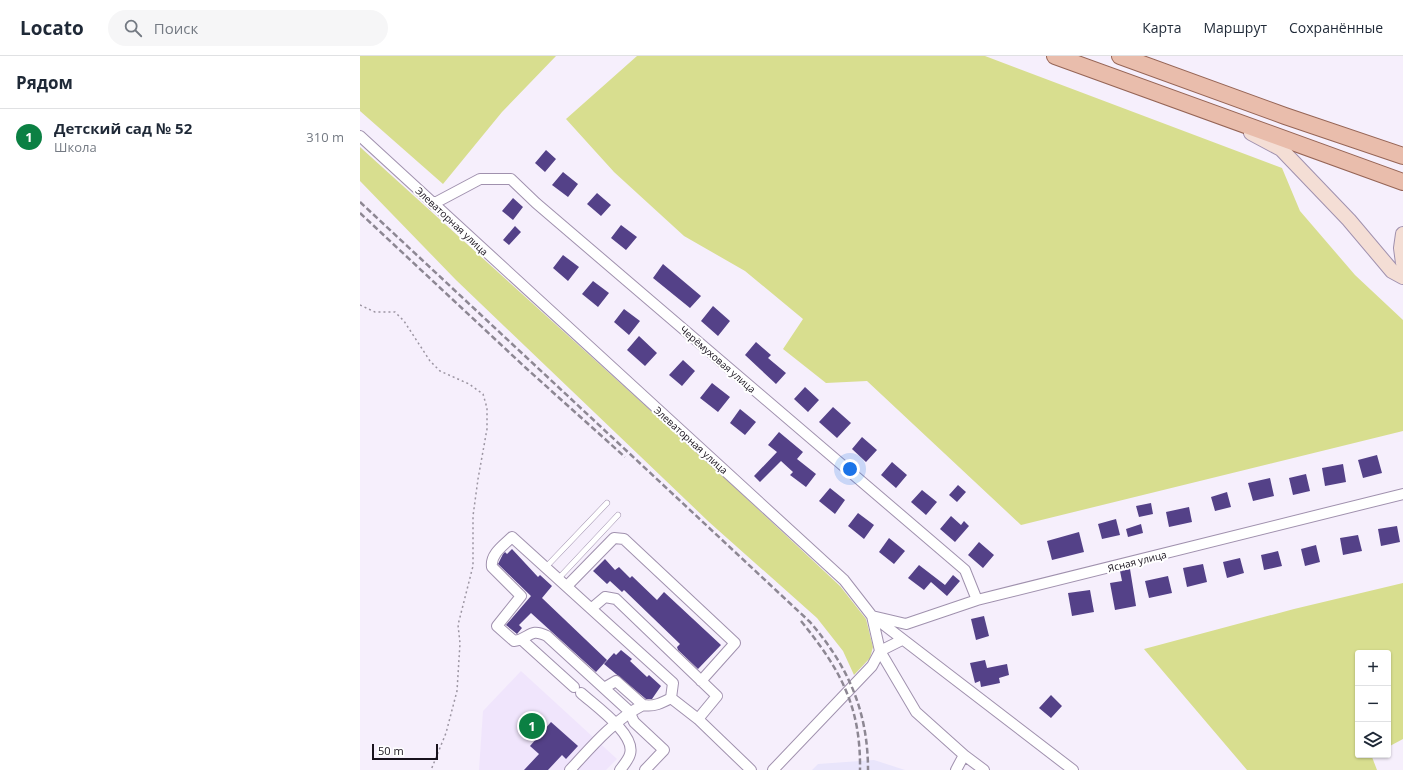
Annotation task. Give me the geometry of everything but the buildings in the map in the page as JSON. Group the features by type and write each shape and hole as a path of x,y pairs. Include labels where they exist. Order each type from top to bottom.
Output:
{"main road":[{"path":"1055,56 1403,182"},
{"path":"1120,56 1285,116 1403,156"}],"street":[{"path":"1209,112 1281,149 1349,220 1392,271 1403,277"},
{"name":"Элеваторная улица","path":"360,136 844,580 872,616 880,651 916,712 964,755 984,770"},
{"name":"Черёмуховая улица","path":"433,204 480,179 511,179 542,208 965,570 977,600"},
{"path":"1403,234 1401,248 1403,263"},
{"name":"Ясная улица","path":"872,616 906,624 977,600 1403,494"},
{"path":"645,770 664,750 634,722 630,711 547,636 538,632 531,632 522,640 514,642 497,626 521,596 492,567 493,557 512,537 559,578 673,683 671,698"},
{"path":"567,586 614,538 624,539 735,643 701,681"},
{"path":"592,608 605,597 616,599 717,696 698,719"},
{"path":"872,616 1073,770"},
{"path":"522,640 615,723 631,743 630,755 620,770"},
{"path":"773,770 872,666 880,651 902,640"},
{"path":"604,688 616,681 643,704 650,706 662,703 671,698"},
{"path":"671,698 698,719 751,770"},
{"path":"570,770 615,723 630,711 643,704"},
{"path":"956,770 964,755"}],"lane":[{"path":"546,567 607,503"},
{"path":"559,578 618,515"}],"path":[{"path":"360,305 375,312 394,312 404,321 430,361 440,372 468,384 483,394 487,408 487,429 473,516 473,566 458,625 460,643 457,691 446,733 432,770"}],"shaded area":[{"path":"521,671 617,759 606,770 479,770 483,711"},
{"path":"874,760 905,770 812,770 818,764"}],"green space":[{"path":"360,56 556,56 502,112 443,184 360,111"},
{"path":"637,56 985,56 1282,168 1300,211 1355,275 1403,320 1403,431 1021,525 867,381 826,383 783,349 803,319 745,271 684,236 614,172 566,119"},
{"path":"360,147 713,467 840,586 866,619 873,647 870,658 854,675 843,651 817,618 709,522 456,280 360,181"},
{"path":"1403,583 1403,739 1391,745 1391,650 1355,650 1355,758 1372,758 1377,770 1247,770 1144,649 1294,609"}],"railway":[{"path":"360,202 810,622 835,655 853,690 860,709 864,728 868,770"},
{"path":"360,213 527,369 625,457"},
{"path":"801,621 827,656 846,690 857,726 860,770"}],"place":[{"name":"Детский сад № 52","path":"532,726"}]}
